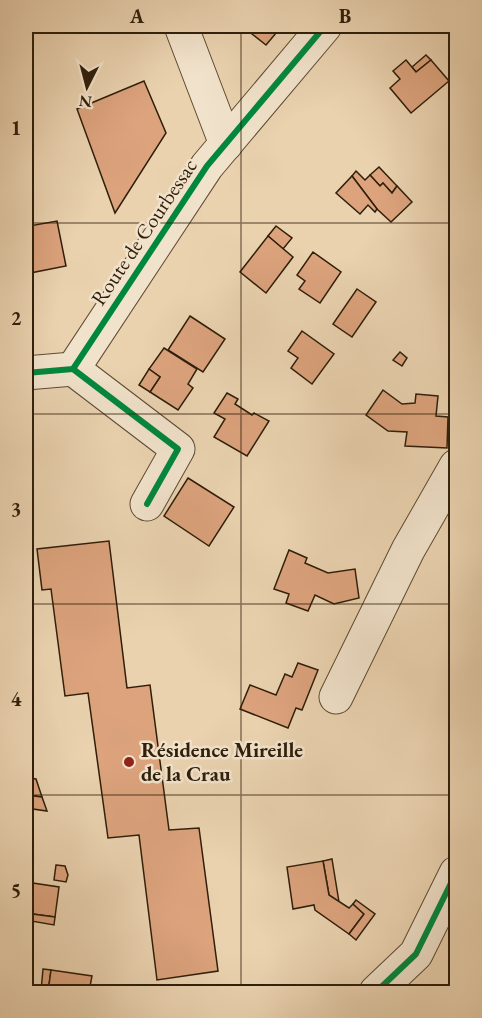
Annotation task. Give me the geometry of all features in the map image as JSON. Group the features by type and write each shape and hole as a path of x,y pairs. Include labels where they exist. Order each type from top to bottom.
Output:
{"street":[{"path":"181,26 226,144"},
{"name":"Route de Courbessac","path":"73,369 207,166 325,26"},
{"path":"26,373 73,369 178,448 147,504"},
{"path":"336,698 408,550 456,466"},
{"path":"376,993 416,954 456,873"}],"building":[{"path":"246,26 282,26 266,45 247,30 249,27"},
{"path":"426,55 431,60 416,72 412,67"},
{"path":"406,60 416,72 431,60 449,81 411,113 390,88 400,79 393,71"},
{"path":"144,81 166,133 115,213 77,109"},
{"path":"26,145 32,185 26,186"},
{"path":"379,167 397,186 392,193 383,183 380,186 370,175"},
{"path":"356,171 365,180 370,175 380,186 383,183 392,193 397,186 412,202 391,222 377,209 352,176"},
{"path":"352,176 377,209 375,212 368,205 360,214 336,193"},
{"path":"57,221 66,266 30,273 26,250 26,244 31,243 29,226"},
{"path":"29,226 31,243 26,244 26,227"},
{"path":"276,226 292,238 283,249 268,236"},
{"path":"268,236 293,257 266,293 240,272"},
{"path":"313,252 341,272 320,303 299,289 305,281 297,275"},
{"path":"357,289 376,302 352,337 333,324"},
{"path":"190,316 225,339 203,372 168,350"},
{"path":"302,331 334,354 312,384 291,368 298,358 288,351"},
{"path":"164,348 197,369 188,384 193,388 178,410 150,392 160,377 149,369"},
{"path":"400,352 407,358 402,366 393,360"},
{"path":"149,369 160,377 150,392 139,385"},
{"path":"383,390 402,404 415,403 416,394 438,396 436,416 448,417 447,448 405,446 407,432 388,431 366,415"},
{"path":"227,393 238,399 235,404 252,415 254,413 269,421 247,456 214,437 225,419 214,413"},
{"path":"188,478 234,507 209,546 164,516"},
{"name":"Résidence Mireille de la Crau","path":"109,541 127,688 150,685 169,830 199,828 218,971 157,980 139,835 108,838 88,693 65,696 51,589 42,590 37,549"},
{"path":"289,550 307,558 305,563 328,573 355,569 359,598 334,604 315,595 308,611 286,603 289,594 274,589"},
{"path":"298,663 318,670 302,710 296,708 288,728 240,709 250,685 276,695 285,674 292,677"},
{"path":"29,778 36,779 42,797 26,795"},
{"path":"26,795 42,797 47,811 26,808"},
{"path":"332,859 339,902 329,895 323,861"},
{"path":"323,861 329,895 349,908 353,904 364,914 349,934 315,910 314,905 293,909 287,867"},
{"path":"56,865 65,866 68,875 66,882 54,880"},
{"path":"26,882 59,887 55,917 26,913"},
{"path":"356,900 375,914 356,940 349,934 364,914 353,904"},
{"path":"32,914 55,917 54,925 31,921"},
{"path":"43,969 51,970 48,992 41,991"},
{"path":"51,970 92,976 89,992 48,992"}],"cycle path":[{"path":"26,373 73,369 207,166 325,26"},
{"path":"73,369 178,449 147,504"},
{"path":"376,992 416,954 456,873"}],"place":[{"name":"Résidence Mireille de la Crau","path":"129,762"}]}
